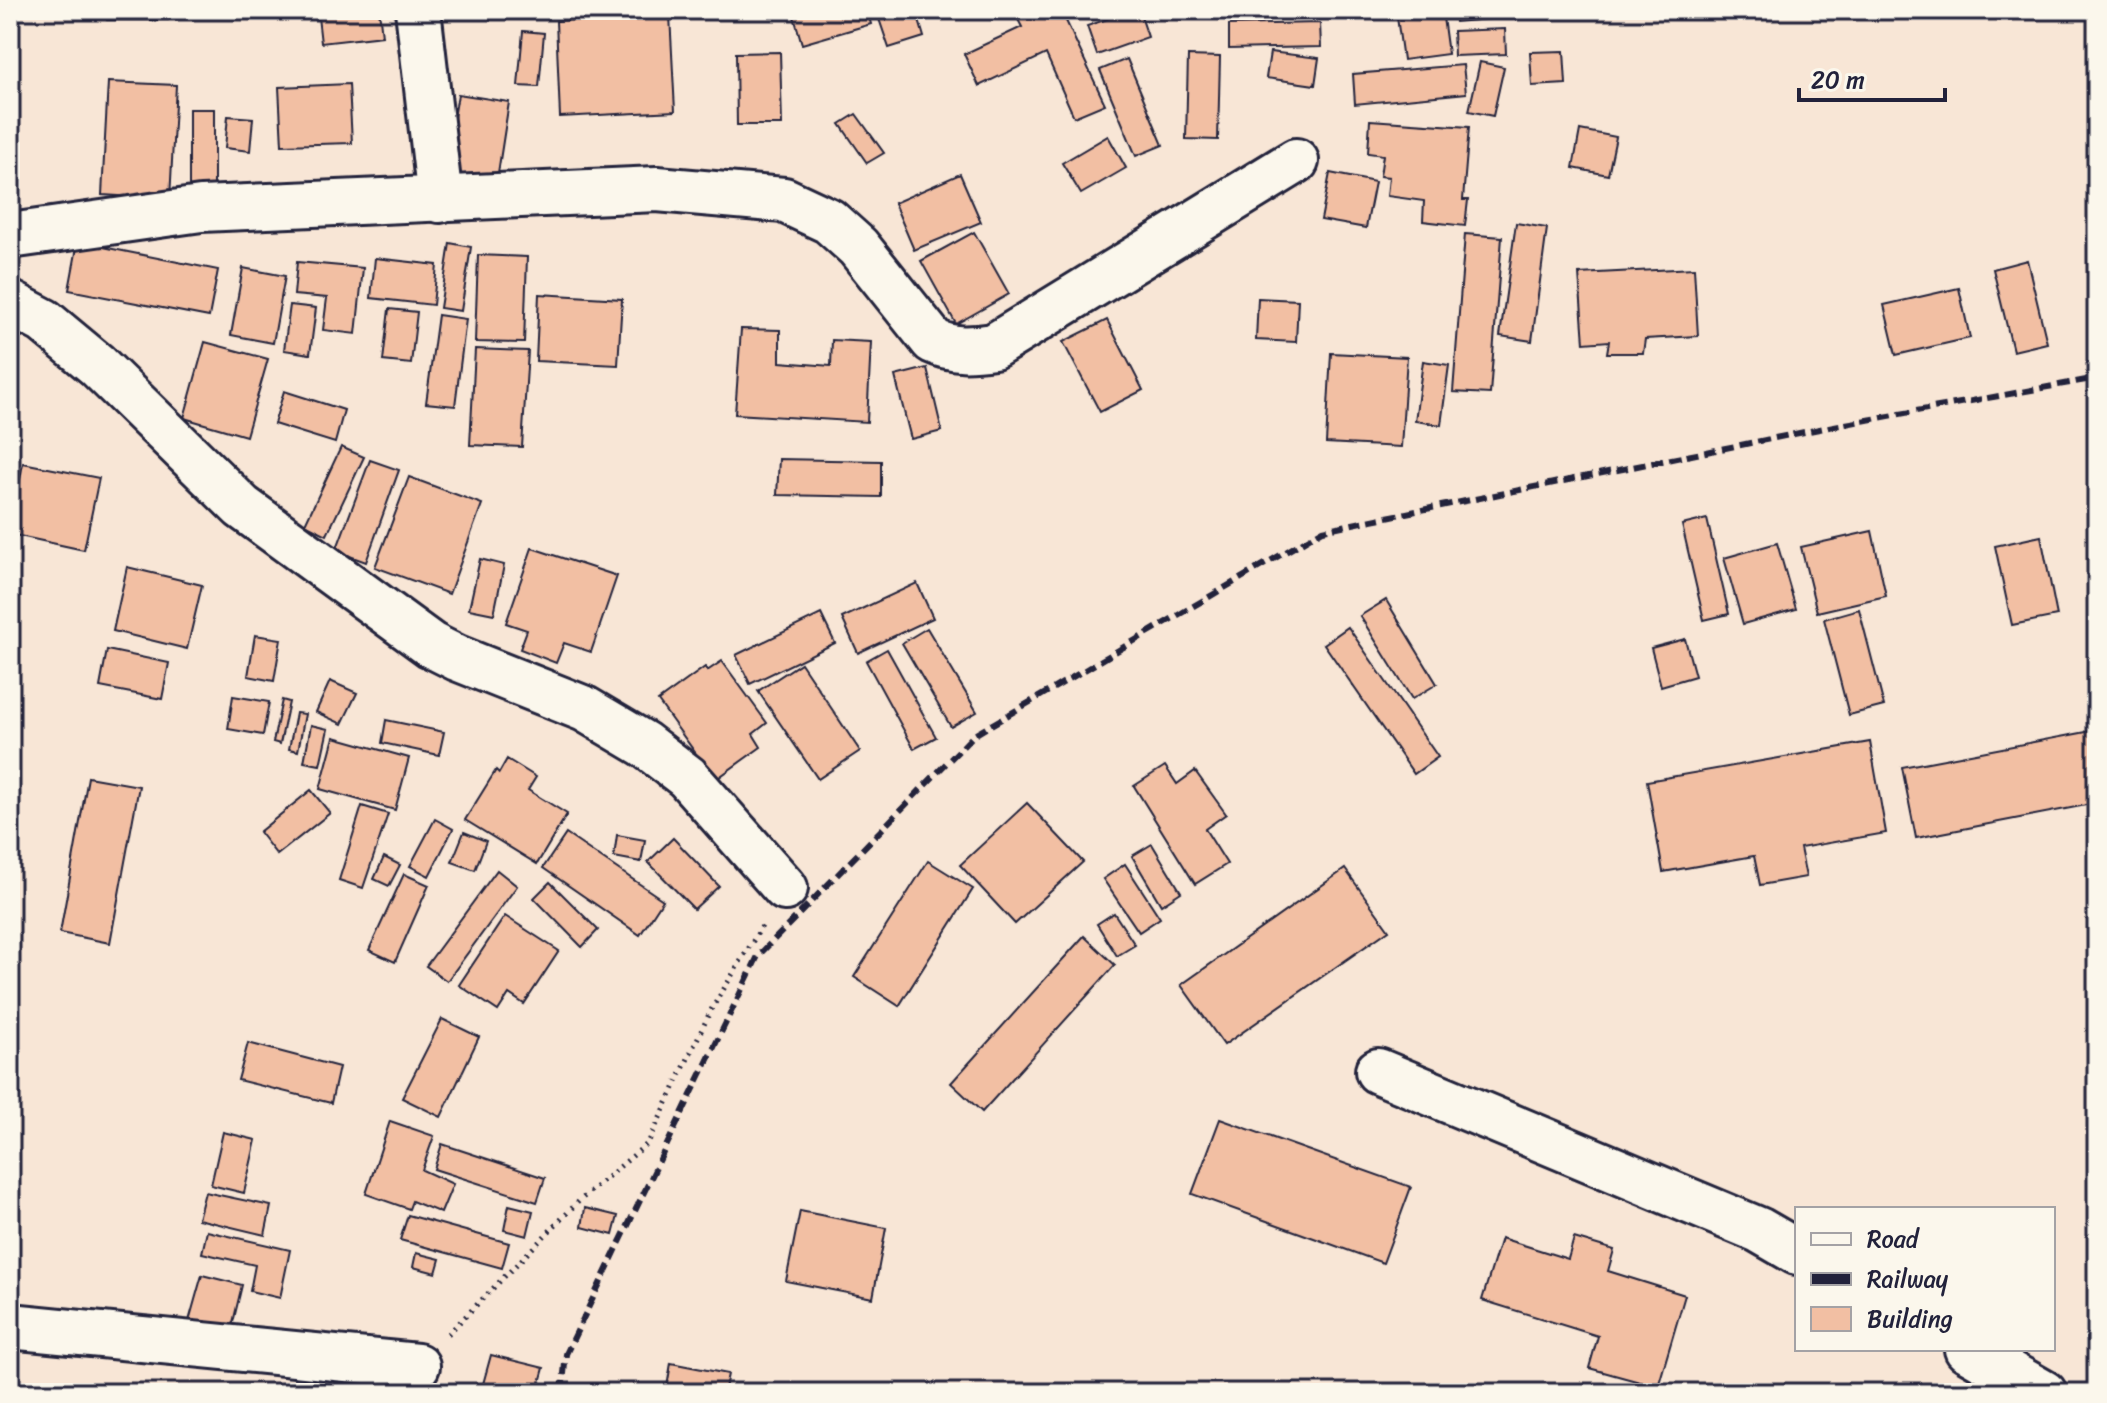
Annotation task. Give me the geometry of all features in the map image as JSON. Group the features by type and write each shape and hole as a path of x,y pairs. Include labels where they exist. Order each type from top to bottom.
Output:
{"street":[{"path":"418,10 440,200"},
{"path":"10,236 201,209 657,189 784,200 829,221 858,247 933,341 968,350 994,346 1296,161"},
{"path":"10,303 44,321 97,365 242,507 431,645 585,709 644,744 687,777 785,888"},
{"path":"1378,1071 1759,1230 1795,1251"},
{"path":"10,1326 417,1366"},
{"path":"1970,1351 2044,1393"}],"path":[{"path":"417,1366 579,1201 648,1143 711,1010 785,888"}],"building":[{"path":"107,10 168,10 168,20 107,20"},
{"path":"379,10 382,36 321,43 318,17"},
{"path":"803,10 867,10 871,24 802,44 793,13"},
{"path":"876,10 916,10 924,37 889,48"},
{"path":"1013,10 1061,10 1105,104 1074,117 1046,54 979,86 964,54 1022,27"},
{"path":"1139,10 1148,37 1097,55 1087,26"},
{"path":"1239,10 1327,10 1327,15 1239,14"},
{"path":"1396,10 1442,10 1448,54 1403,60"},
{"path":"1454,10 1513,10 1513,17 1455,22"},
{"path":"670,15 675,111 560,117 556,21"},
{"path":"1320,23 1321,47 1229,49 1229,25"},
{"path":"1505,29 1506,54 1454,56 1453,31"},
{"path":"523,31 544,33 539,87 518,86"},
{"path":"1564,51 1566,84 1532,86 1530,52"},
{"path":"780,52 782,125 737,125 736,53"},
{"path":"1270,52 1319,58 1315,85 1266,78"},
{"path":"1188,56 1220,57 1218,140 1186,139"},
{"path":"1127,59 1163,145 1136,156 1100,70"},
{"path":"1480,62 1504,67 1493,116 1469,111"},
{"path":"1463,65 1466,93 1355,104 1353,74"},
{"path":"108,82 176,85 170,199 102,195"},
{"path":"349,84 352,143 282,145 279,87"},
{"path":"458,94 509,102 496,186 444,178"},
{"path":"189,109 214,109 214,189 189,189"},
{"path":"856,114 884,153 867,163 840,124"},
{"path":"228,116 253,118 250,151 225,148"},
{"path":"1370,120 1469,127 1463,200 1468,200 1465,226 1423,221 1424,201 1387,196 1389,177 1380,176 1383,155 1368,153"},
{"path":"1580,130 1616,137 1608,175 1573,168"},
{"path":"1108,136 1126,168 1081,194 1062,163"},
{"path":"1330,173 1375,182 1366,228 1321,220"},
{"path":"960,174 981,222 914,250 894,203"},
{"path":"1516,223 1547,228 1532,341 1500,336"},
{"path":"974,232 1009,294 956,324 921,261"},
{"path":"1465,234 1502,237 1490,394 1453,392"},
{"path":"78,242 218,270 209,317 69,290"},
{"path":"450,243 471,247 461,311 440,308"},
{"path":"478,255 527,257 524,343 475,342"},
{"path":"375,258 437,265 433,305 371,298"},
{"path":"2027,260 2047,343 2013,351 1993,269"},
{"path":"297,262 363,268 356,334 323,330 327,298 294,295"},
{"path":"243,268 285,276 273,343 231,335"},
{"path":"1694,268 1698,336 1645,339 1643,353 1607,353 1609,341 1584,343 1579,274"},
{"path":"1959,288 1970,338 1896,355 1884,305"},
{"path":"539,294 622,299 618,365 536,361"},
{"path":"1258,298 1298,300 1296,342 1256,340"},
{"path":"290,305 316,308 310,354 284,350"},
{"path":"389,309 417,312 411,364 383,361"},
{"path":"438,315 466,319 455,406 426,403"},
{"path":"1107,320 1143,390 1100,412 1063,342"},
{"path":"741,329 780,330 780,362 831,366 832,340 871,342 867,422 735,414"},
{"path":"205,342 268,359 246,436 184,418"},
{"path":"475,349 528,351 522,447 470,445"},
{"path":"1331,353 1407,357 1401,447 1326,443"},
{"path":"1423,361 1449,365 1441,425 1415,421"},
{"path":"927,368 942,431 911,439 895,376"},
{"path":"284,391 344,410 335,443 274,424"},
{"path":"341,447 364,457 327,535 305,524"},
{"path":"779,459 881,461 881,497 777,495"},
{"path":"370,460 399,470 366,562 336,551"},
{"path":"23,463 99,478 84,550 10,534"},
{"path":"409,477 482,504 449,594 375,567"},
{"path":"1707,519 1729,614 1704,620 1682,525"},
{"path":"1872,531 1886,596 1817,612 1801,547"},
{"path":"2041,536 2057,616 2012,625 1995,546"},
{"path":"1777,543 1796,609 1743,624 1724,558"},
{"path":"532,548 617,576 591,652 564,643 556,663 520,649 527,630 506,623"},
{"path":"480,559 504,565 494,614 469,609"},
{"path":"127,567 202,585 187,649 113,631"},
{"path":"917,583 933,618 858,653 842,618"},
{"path":"1386,600 1437,684 1412,699 1360,616"},
{"path":"1859,609 1884,706 1849,715 1824,619"},
{"path":"821,614 835,643 750,684 736,655"},
{"path":"1348,627 1438,757 1414,774 1324,644"},
{"path":"927,628 977,712 951,727 902,643"},
{"path":"255,635 281,639 274,681 248,676"},
{"path":"1685,639 1695,676 1661,686 1651,648"},
{"path":"887,649 936,737 914,749 866,661"},
{"path":"107,650 169,663 162,699 100,687"},
{"path":"722,661 767,723 753,734 761,747 715,780 658,701 705,667 707,671"},
{"path":"801,663 860,751 818,779 758,691"},
{"path":"330,681 357,693 342,724 316,712"},
{"path":"233,696 269,702 263,735 228,729"},
{"path":"282,700 289,702 280,744 273,742"},
{"path":"296,713 305,714 298,751 289,749"},
{"path":"386,720 444,732 439,755 382,743"},
{"path":"311,725 328,729 320,765 304,762"},
{"path":"2097,730 2097,803 1916,838 1902,767"},
{"path":"334,737 409,758 395,810 320,789"},
{"path":"1870,742 1886,833 1800,848 1806,877 1760,885 1754,856 1663,872 1647,781"},
{"path":"507,759 536,777 528,790 567,814 537,864 465,820 496,770 499,773"},
{"path":"1165,766 1177,784 1195,771 1226,814 1205,829 1227,864 1195,884 1134,786"},
{"path":"88,777 139,786 110,943 60,933"},
{"path":"311,790 330,813 277,855 259,832"},
{"path":"1027,803 1083,862 1015,924 960,865"},
{"path":"362,806 388,814 363,888 339,880"},
{"path":"435,819 453,829 429,876 410,866"},
{"path":"464,832 486,841 475,870 452,862"},
{"path":"566,834 663,900 640,935 543,868"},
{"path":"617,835 645,840 641,862 614,857"},
{"path":"673,838 719,886 694,909 648,862"},
{"path":"1152,844 1181,892 1161,905 1132,856"},
{"path":"384,857 400,865 389,886 374,879"},
{"path":"928,861 973,889 899,1006 854,977"},
{"path":"1125,864 1160,918 1139,932 1103,879"},
{"path":"1345,869 1389,930 1224,1045 1181,985"},
{"path":"497,870 517,886 447,981 426,966"},
{"path":"404,874 429,885 395,962 369,950"},
{"path":"550,882 598,930 582,947 534,898"},
{"path":"1114,913 1135,945 1117,956 1097,924"},
{"path":"505,916 559,951 524,1004 509,994 498,1011 459,985"},
{"path":"1084,936 1115,965 982,1112 951,1083"},
{"path":"442,1019 479,1037 441,1117 402,1098"},
{"path":"248,1043 339,1067 331,1103 238,1080"},
{"path":"1220,1119 1411,1187 1383,1263 1192,1194"},
{"path":"390,1121 434,1136 422,1170 453,1184 441,1213 412,1201 409,1209 366,1194"},
{"path":"223,1132 256,1140 244,1193 211,1185"},
{"path":"442,1144 545,1178 537,1202 434,1169"},
{"path":"205,1192 271,1206 265,1235 198,1219"},
{"path":"509,1205 533,1211 527,1236 504,1230"},
{"path":"585,1208 618,1216 613,1235 582,1227"},
{"path":"800,1211 886,1228 873,1298 786,1281"},
{"path":"408,1215 509,1243 502,1268 400,1240"},
{"path":"207,1231 290,1250 280,1298 250,1291 255,1265 202,1253"},
{"path":"1501,1238 1568,1259 1574,1238 1614,1250 1608,1271 1685,1295 1658,1387 1589,1368 1598,1336 1482,1300"},
{"path":"416,1253 440,1259 436,1273 413,1267"},
{"path":"202,1275 242,1285 231,1331 189,1321"},
{"path":"491,1355 544,1368 537,1393 515,1393 483,1384"},
{"path":"671,1363 728,1374 724,1393 666,1393"}],"railway":[{"path":"562,1393 566,1354 758,956 974,735 1323,530 1829,427 2097,378"}]}
